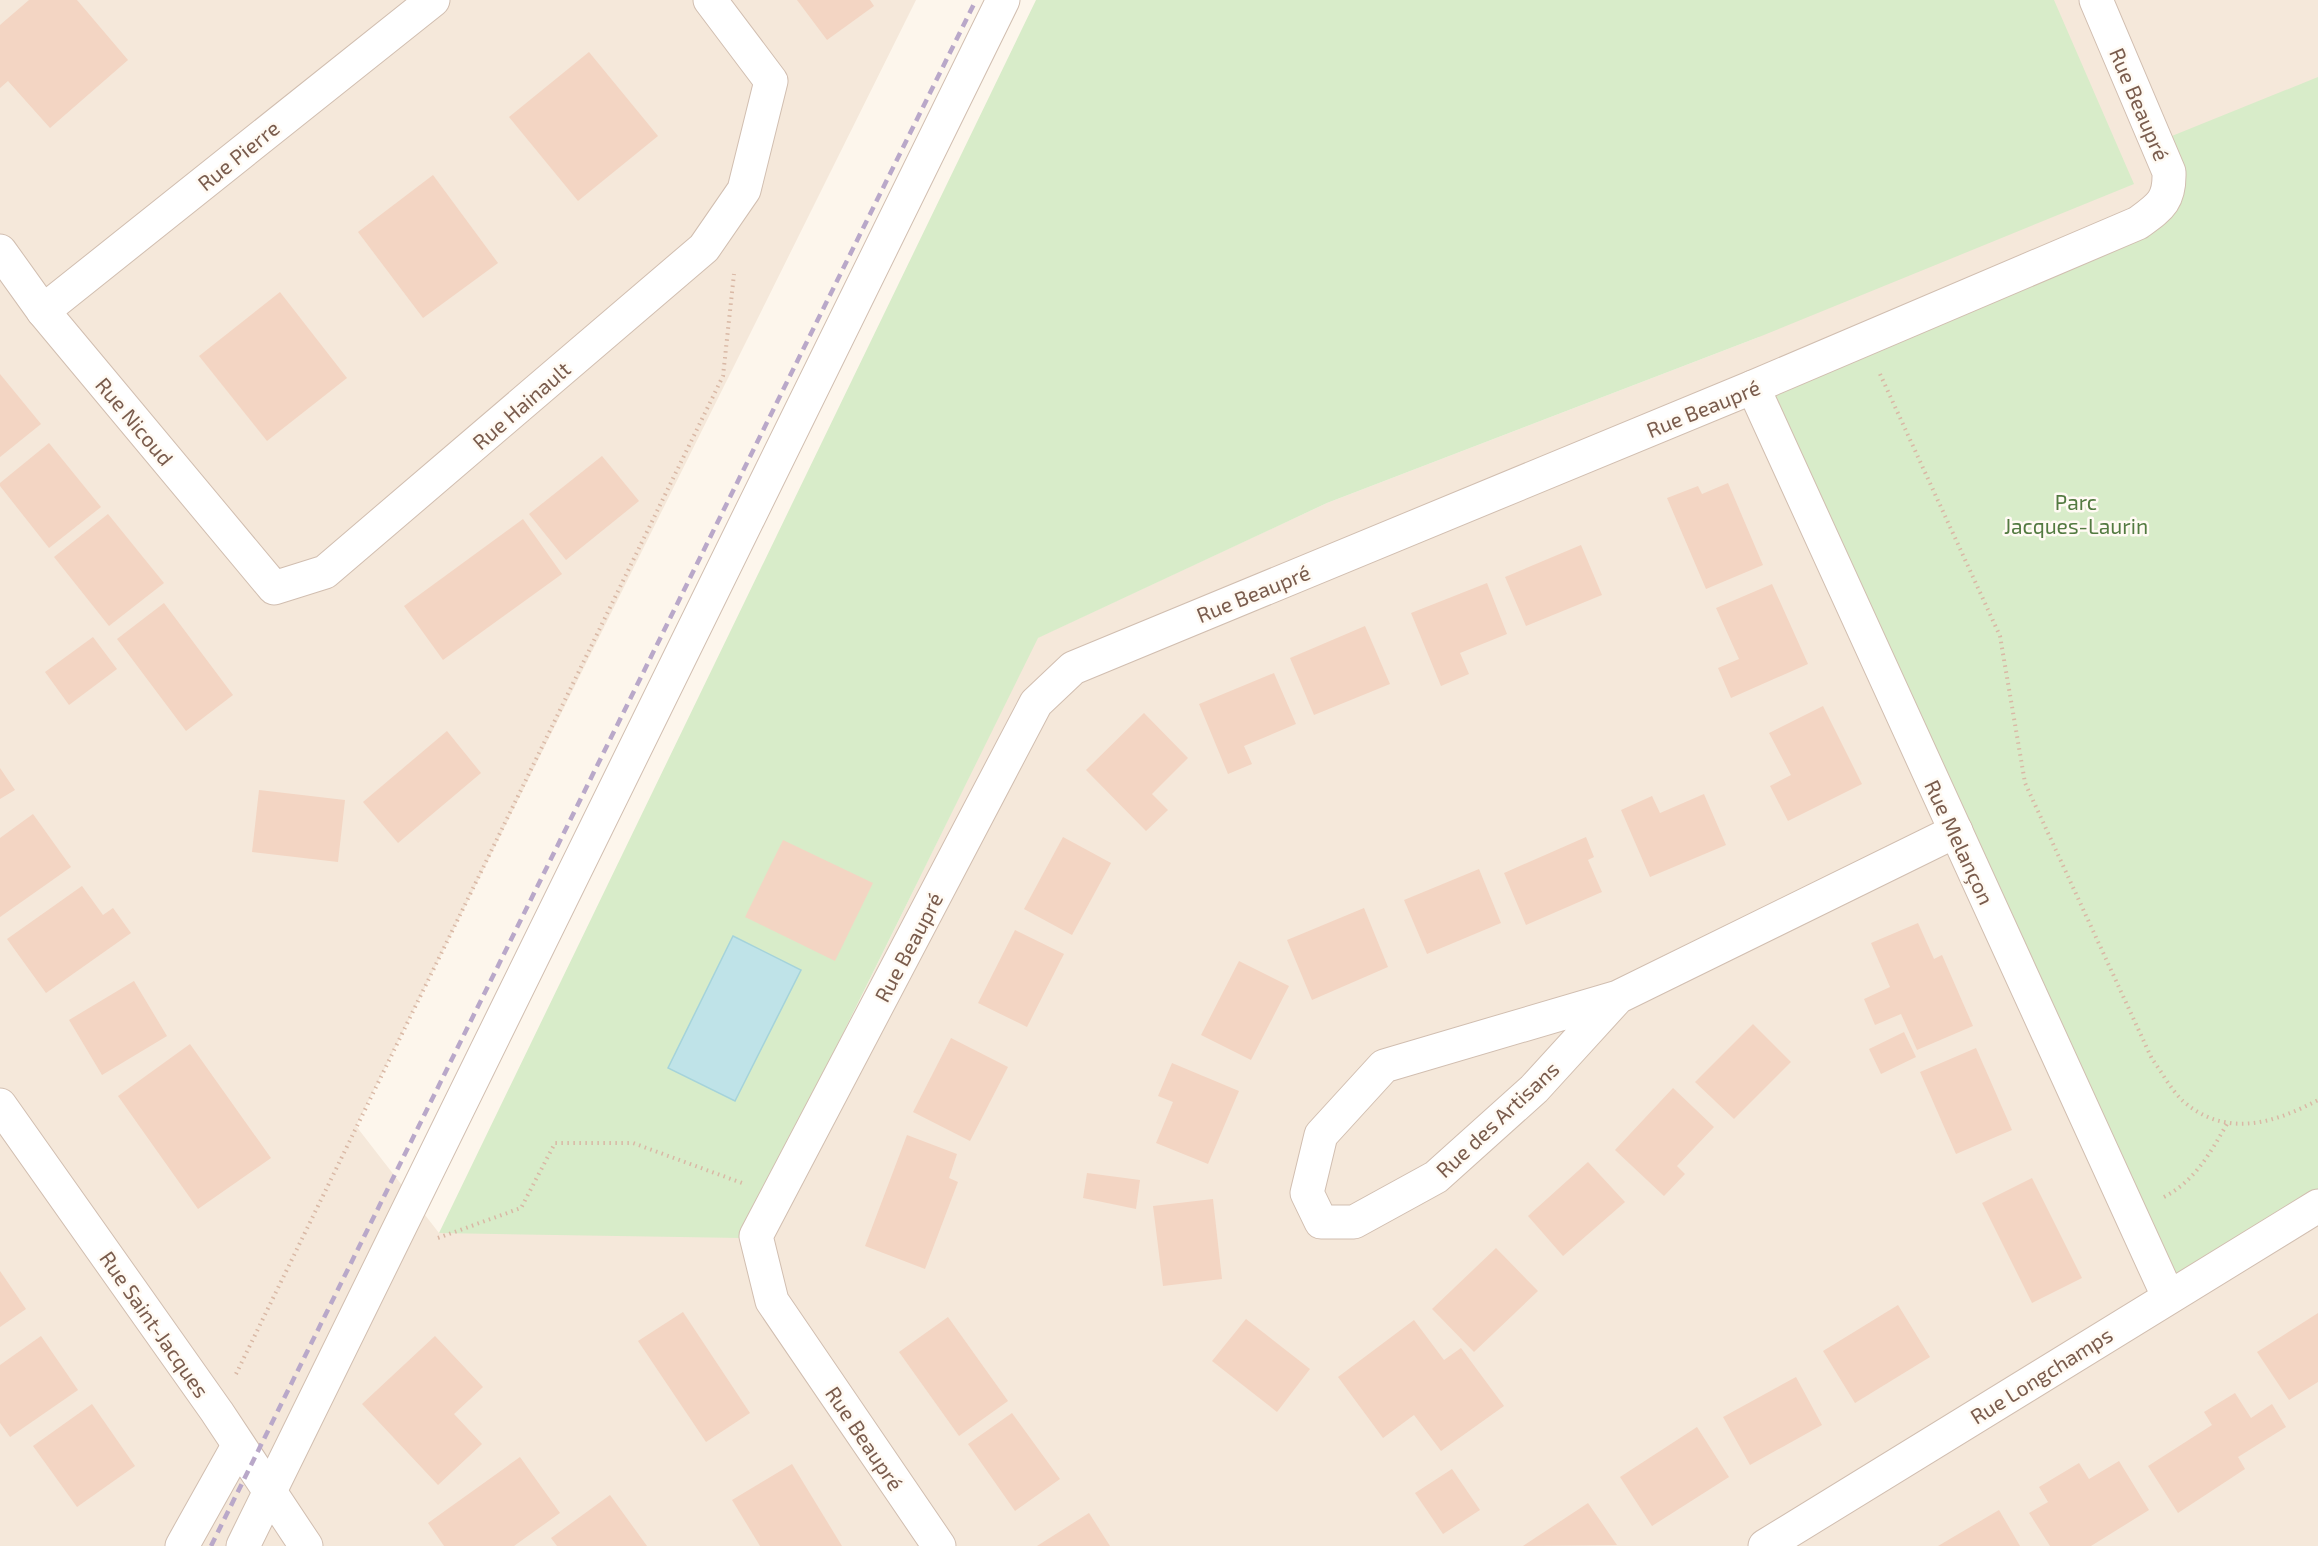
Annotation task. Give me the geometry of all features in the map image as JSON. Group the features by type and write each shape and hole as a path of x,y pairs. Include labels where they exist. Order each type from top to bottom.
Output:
{"street":[{"name":"Rue Pierre","path":"43,311 433,0"},
{"name":"Rue Hainault","path":"274,588 326,572 704,248 744,190 771,81 710,0"},
{"path":"243,1546 1002,0"},
{"name":"Rue Beaupré","path":"939,1546 772,1301 756,1236 1036,703 1073,668 1753,387 2131,227 2157,209 2169,192 2169,172 2096,0"},
{"name":"Rue Nicoud","path":"0,251 43,311 274,588"},
{"name":"Rue Melançon","path":"1753,387 2168,1296"},
{"name":"Rue des Artisans","path":"1618,997 1534,1089 1436,1177 1354,1222 1321,1222 1307,1194 1320,1135 1384,1066 1618,997 1956,831"},
{"name":"Rue Saint-Jacques","path":"0,1106 217,1412 306,1546"},
{"name":"Rue Longchamps","path":"1766,1546 2168,1296 2318,1206"},
{"path":"182,1546 238,1446"}],"path":[{"path":"217,1412 723,376 735,271"},
{"path":"1864,340 2000,636 2025,783 2152,1059 2182,1100 2204,1115 2228,1124 2253,1124 2302,1108 2318,1100"},
{"path":"2130,1214 2183,1187 2206,1160 2228,1124"},
{"path":"437,1238 521,1208 555,1143 633,1143 777,1196"}],"shaded area":[{"path":"0,0 916,0 356,1126 439,1233 773,1177 1037,638 1327,503 1759,337 2052,0 2318,0 2318,1546 0,1546"}],"green space":[{"path":"1036,0 2054,0 2134,184 1759,337 1327,503 1038,638 742,1238 439,1233"},
{"name":"Parc Jacques-Laurin","path":"2318,77 2318,1206 2168,1296 1753,387 2157,209 2157,142"}],"water":[{"path":"733,936 801,970 735,1101 668,1068"}],"building":[{"path":"29,0 77,0 128,60 50,128 8,81 0,88 0,25"},
{"path":"797,0 870,0 874,6 827,40"},
{"path":"589,52 658,136 578,201 509,117"},
{"path":"433,175 498,263 423,318 358,232"},
{"path":"280,292 347,378 267,441 199,356"},
{"path":"0,374 41,424 0,457"},
{"path":"49,443 101,507 49,548 0,486 0,483"},
{"path":"602,456 639,501 566,560 529,514"},
{"path":"1728,483 1763,565 1706,589 1667,498 1698,486 1702,494"},
{"path":"108,514 164,583 109,626 54,557"},
{"path":"523,519 562,574 443,660 404,606"},
{"path":"1581,545 1602,595 1526,626 1505,577"},
{"path":"1487,583 1507,634 1460,653 1469,674 1441,686 1411,613"},
{"path":"1772,584 1808,664 1731,698 1718,668 1739,659 1716,608"},
{"path":"164,603 233,695 186,731 117,639"},
{"path":"1365,626 1390,684 1314,715 1290,658"},
{"path":"93,637 117,669 69,705 45,672"},
{"path":"1274,673 1296,724 1244,746 1252,764 1228,774 1199,704"},
{"path":"1823,706 1862,784 1788,821 1770,786 1791,775 1769,733"},
{"path":"1144,713 1188,758 1152,794 1168,810 1146,831 1086,770"},
{"path":"447,731 481,773 398,843 363,802"},
{"path":"0,768 15,790 0,799"},
{"path":"259,790 345,800 338,862 252,852"},
{"path":"1704,794 1726,845 1650,877 1621,810 1652,796 1660,813"},
{"path":"33,814 71,867 0,917 0,838"},
{"path":"1063,837 1111,863 1072,935 1024,909"},
{"path":"1586,837 1594,857 1588,860 1602,892 1526,925 1504,873"},
{"path":"783,840 873,883 835,961 745,917"},
{"path":"1479,869 1501,923 1427,954 1404,900"},
{"path":"82,886 103,915 113,908 131,933 46,993 7,939"},
{"path":"1364,908 1388,967 1312,1000 1287,940"},
{"path":"1918,923 1934,959 1942,955 1973,1026 1917,1050 1901,1014 1875,1025 1864,999 1890,987 1871,943"},
{"path":"1015,930 1064,954 1027,1027 978,1003"},
{"path":"1239,961 1289,986 1251,1060 1201,1035"},
{"path":"134,981 167,1036 102,1075 69,1020"},
{"path":"1753,1024 1791,1062 1734,1119 1695,1082"},
{"path":"1904,1032 1916,1057 1881,1074 1869,1049"},
{"path":"951,1038 1008,1067 970,1141 913,1112"},
{"path":"190,1044 271,1158 198,1209 118,1096"},
{"path":"1976,1048 2012,1130 1956,1154 1920,1072"},
{"path":"1172,1063 1239,1091 1208,1164 1156,1143 1173,1102 1158,1096"},
{"path":"1673,1088 1714,1127 1677,1166 1685,1174 1664,1196 1615,1150"},
{"path":"907,1135 957,1154 949,1178 958,1182 925,1269 865,1246"},
{"path":"1588,1162 1625,1202 1563,1256 1528,1216"},
{"path":"1087,1173 1140,1180 1136,1209 1083,1198"},
{"path":"2032,1178 2082,1278 2032,1303 1982,1203"},
{"path":"1213,1199 1222,1279 1163,1286 1153,1206"},
{"path":"1496,1248 1538,1291 1474,1352 1432,1309"},
{"path":"0,1271 26,1309 0,1327"},
{"path":"1898,1305 1930,1357 1855,1403 1823,1351"},
{"path":"683,1312 750,1413 706,1442 638,1341"},
{"path":"2318,1313 2318,1382 2289,1400 2257,1352"},
{"path":"948,1317 1008,1401 959,1436 899,1352"},
{"path":"1246,1319 1310,1369 1277,1412 1212,1361"},
{"path":"1414,1320 1444,1360 1461,1348 1504,1406 1441,1451 1414,1415 1383,1438 1338,1377"},
{"path":"41,1336 78,1390 10,1437 0,1423 0,1365"},
{"path":"435,1336 483,1387 454,1414 482,1444 438,1485 362,1404"},
{"path":"1796,1377 1822,1425 1750,1465 1723,1417"},
{"path":"2235,1393 2251,1418 2272,1404 2286,1427 2238,1457 2245,1469 2178,1513 2148,1466 2212,1425 2204,1412"},
{"path":"92,1404 135,1466 77,1507 33,1446"},
{"path":"1012,1413 1060,1479 1015,1511 968,1444"},
{"path":"1697,1427 1729,1477 1652,1526 1620,1477"},
{"path":"520,1457 560,1513 514,1546 444,1546 428,1523"},
{"path":"2119,1461 2149,1510 2091,1546 2050,1546 2029,1513 2048,1502 2039,1487 2079,1463 2089,1479"},
{"path":"792,1464 842,1546 760,1546 732,1500"},
{"path":"1452,1469 1480,1510 1443,1534 1415,1493"},
{"path":"610,1495 647,1546 557,1546 551,1538"},
{"path":"1588,1503 1617,1545 1523,1546"},
{"path":"1999,1510 2020,1546 1938,1546"},
{"path":"1089,1513 1110,1546 1037,1546"}],"railway":[{"path":"211,1546 976,0"}]}
